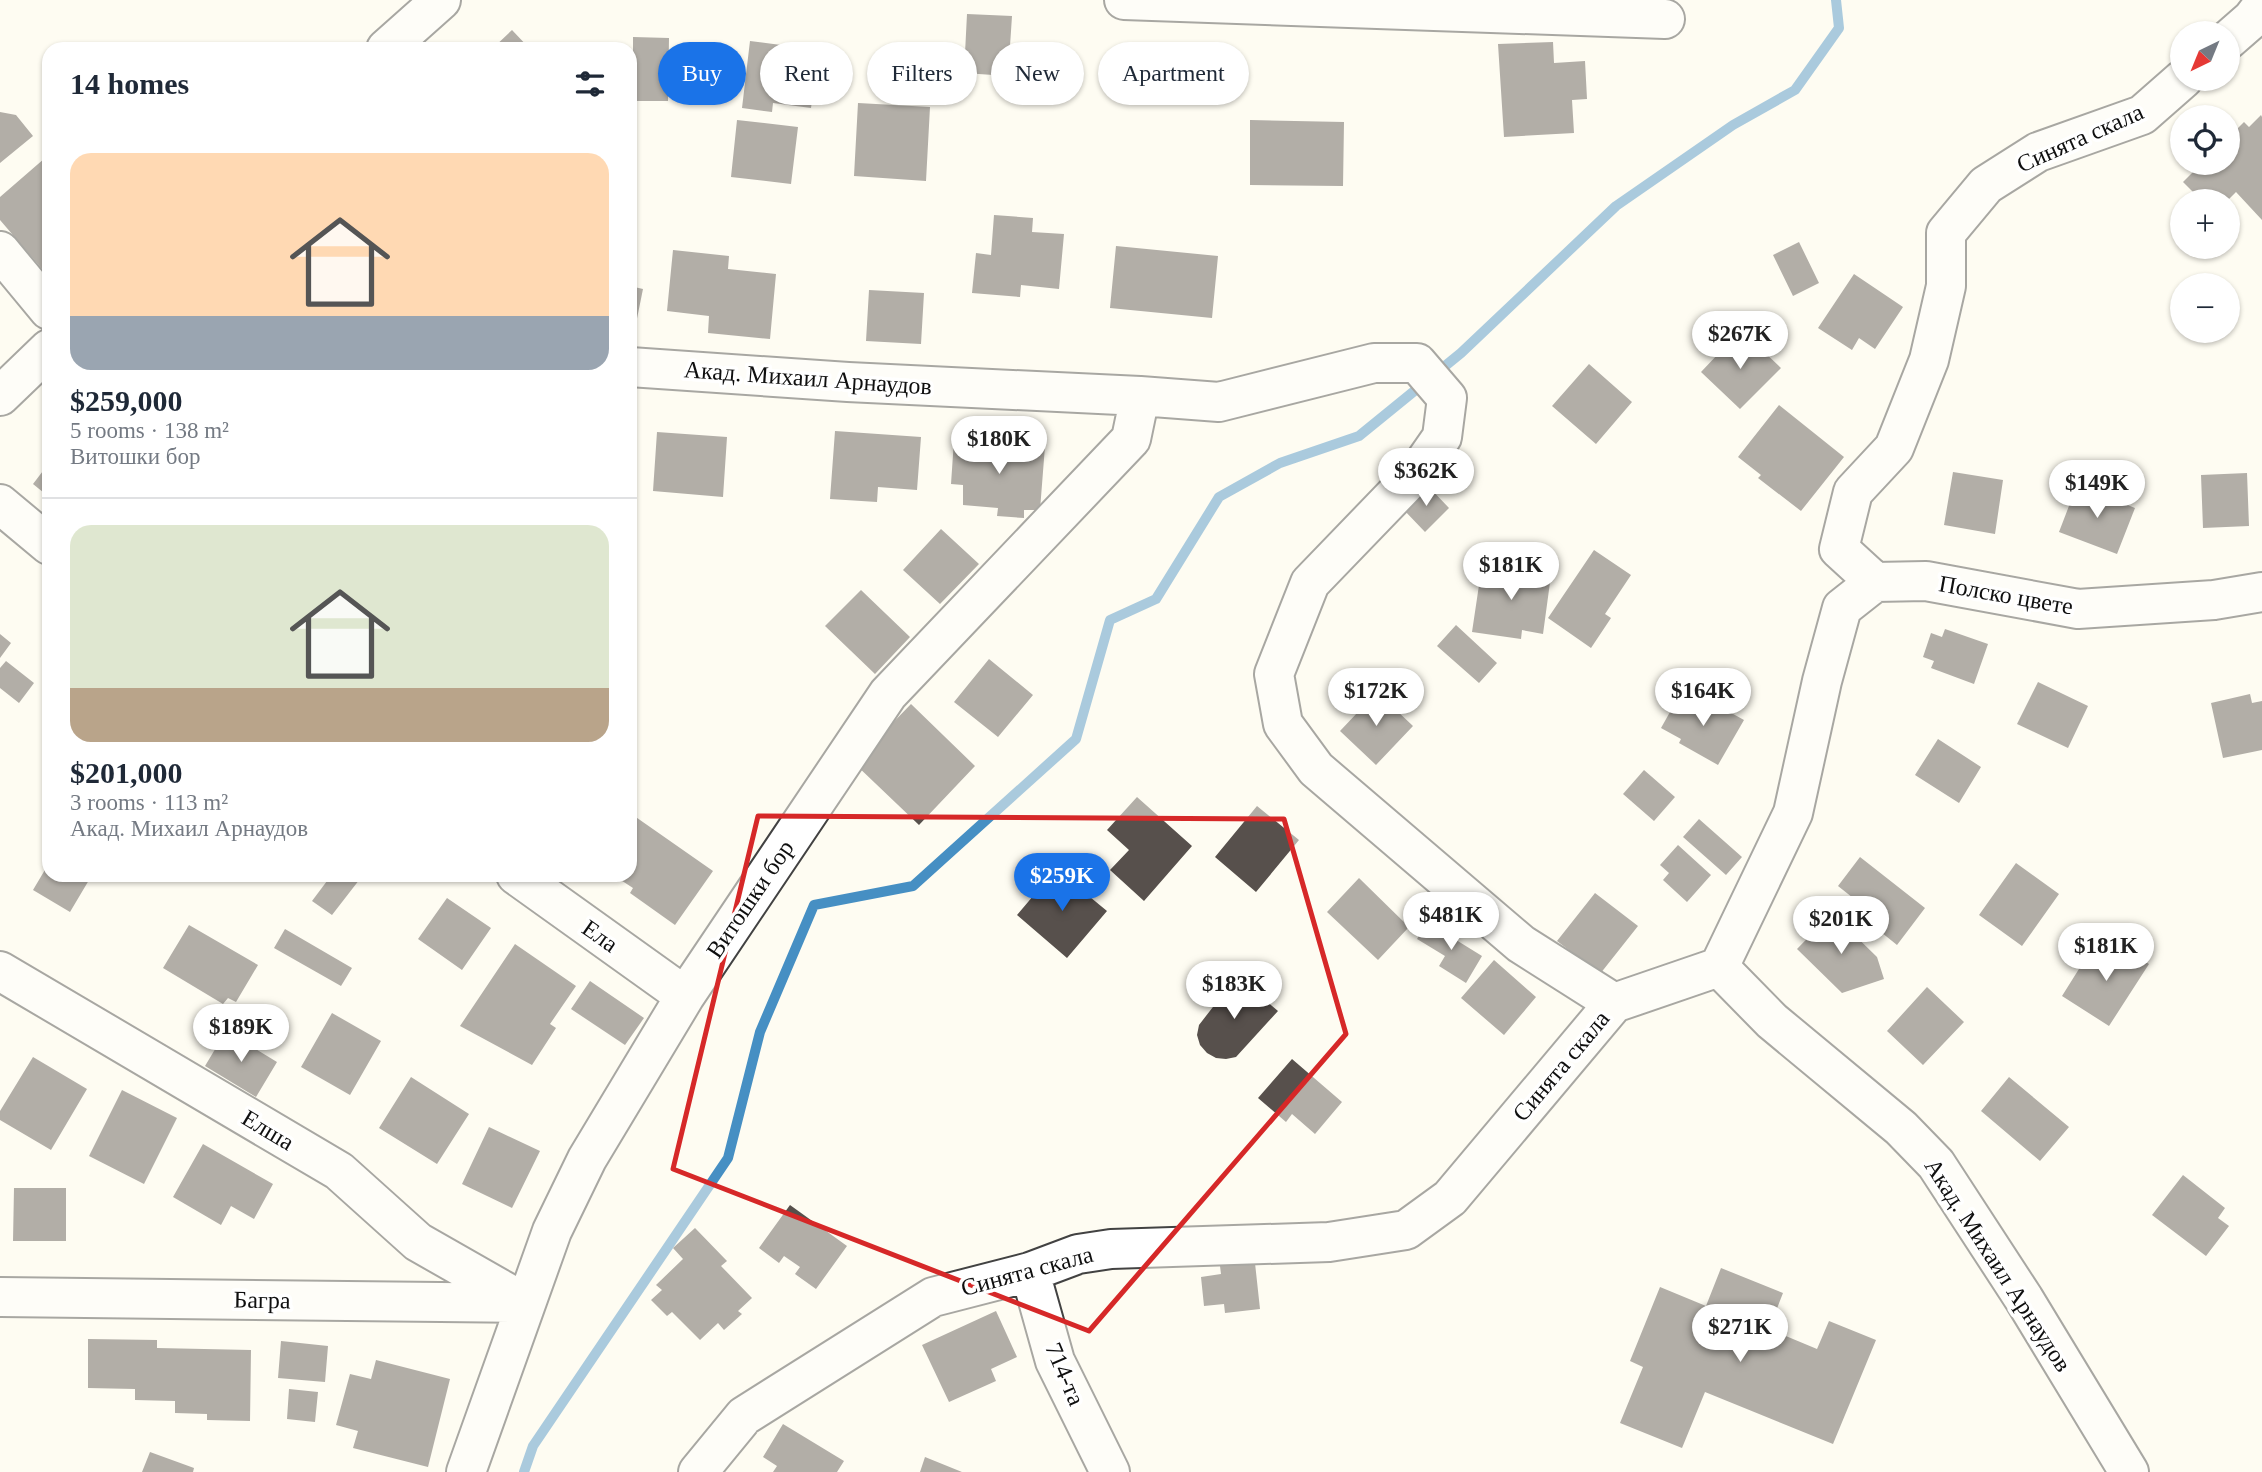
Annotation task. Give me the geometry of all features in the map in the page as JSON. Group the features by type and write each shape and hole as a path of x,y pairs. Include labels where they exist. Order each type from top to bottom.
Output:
{"street":[{"path":"394,42 441,0"},
{"path":"1124,0 1665,19"},
{"path":"2240,30 2262,6"},
{"name":"Синята скала","path":"1875,582 1839,549 1853,492 1894,448 1929,360 1945,286 1946,233 1986,185 2038,152 2142,115 2170,90"},
{"path":"0,251 42,302"},
{"path":"0,396 42,356"},
{"name":"Акад. Михаил Арнаудов","path":"637,368 848,383 1219,402 1374,363 1417,363 1447,398 1442,437 1419,470 1310,583 1274,674 1283,724 1316,769 1521,944 1614,1003"},
{"name":"Витошки бор","path":"466,1472 552,1231 587,1159 685,996 888,694 1131,439 1140,396"},
{"path":"0,504 42,539"},
{"name":"Полско цвете","path":"1875,582 1926,581 2078,610 2214,600 2262,592"},
{"path":"1719,967 1793,813 1822,681 1842,608 1875,582"},
{"name":"Ела","path":"526,882 685,996"},
{"name":"Синята скала","path":"698,1472 744,1416 933,1297 1030,1272 1078,1254 1111,1250 1329,1242 1406,1230 1450,1198 1614,1003 1719,967"},
{"name":"Акад. Михаил Арнаудов","path":"1719,967 1772,1021 1901,1128 1936,1164 2024,1299 2129,1472"},
{"name":"Елша","path":"0,971 339,1171 418,1242 525,1303"},
{"name":"714-та","path":"1030,1272 1055,1361 1110,1472"},
{"name":"Багра","path":"0,1297 525,1303"}],"highlighted area":[{"path":"758,816 1284,819 1346,1034 1089,1331 673,1169"}],"building":[{"path":"967,14 1012,16 1010,42 991,42 991,75 977,74 977,42 966,42"},
{"path":"512,30 523,42 499,42"},
{"path":"633,37 669,38 669,42 658,42 658,101 637,101 637,42 633,42"},
{"path":"750,41 760,42 760,105 773,105 772,112 742,108 742,105 746,105"},
{"path":"1553,42 1554,63 1585,61 1587,99 1572,100 1574,133 1504,137 1498,44"},
{"path":"858,103 930,107 926,181 854,176"},
{"path":"788,105 811,105 811,108"},
{"path":"0,112 16,115 33,136 0,163"},
{"path":"2261,115 2262,220 2240,196 2240,189 2190,189 2183,182 2190,175 2240,175 2240,126 2244,122 2249,127"},
{"path":"737,120 798,127 791,184 731,177"},
{"path":"1250,120 1344,122 1343,186 1250,185"},
{"path":"42,161 42,269 0,220 0,197"},
{"path":"994,215 1033,218 1032,232 1064,234 1059,289 1021,285 1020,297 972,293 976,253 991,255"},
{"path":"1799,242 1819,283 1793,296 1773,255"},
{"path":"1116,246 1218,256 1212,318 1110,308"},
{"path":"673,250 729,256 728,269 776,274 770,339 708,333 709,316 667,311"},
{"path":"1854,274 1903,307 1875,349 1859,338 1852,350 1818,328"},
{"path":"637,288 643,289 637,318"},
{"path":"869,290 924,293 921,344 866,341"},
{"path":"1737,334 1756,352 1760,348 1781,368 1740,409 1701,372"},
{"path":"1589,364 1632,402 1596,444 1552,406"},
{"path":"1779,405 1844,457 1801,511 1758,478 1761,475 1738,457"},
{"path":"835,431 921,437 917,490 878,487 877,502 830,499"},
{"path":"657,432 727,437 723,497 653,491"},
{"path":"954,440 1045,446 1040,510 1024,510 1024,518 997,516 998,508 963,505 963,485 951,484"},
{"path":"42,472 42,491 33,484"},
{"path":"1953,472 2003,480 1995,534 1944,525"},
{"path":"2247,473 2249,526 2203,528 2201,475"},
{"path":"1427,485 1449,508 1425,532 1403,509"},
{"path":"2077,485 2135,508 2117,554 2059,532"},
{"path":"941,529 979,564 940,604 903,570"},
{"path":"1594,550 1631,575 1605,614 1611,618 1591,648 1548,618"},
{"path":"1482,565 1551,575 1543,634 1522,630 1521,639 1472,632"},
{"path":"861,590 910,637 875,674 825,626"},
{"path":"1456,625 1497,663 1479,683 1437,646"},
{"path":"1945,629 1988,644 1974,684 1931,668 1934,661 1923,657 1931,633 1942,637"},
{"path":"0,634 11,643 0,658"},
{"path":"989,659 1033,695 998,737 954,702"},
{"path":"6,661 34,683 19,703 0,688 0,668"},
{"path":"2038,682 2088,706 2068,748 2017,724"},
{"path":"1377,692 1413,726 1376,765 1340,731"},
{"path":"2250,694 2252,703 2262,701 2262,750 2223,758 2211,703"},
{"path":"1679,696 1701,709 1706,699 1744,720 1718,765 1679,743 1681,739 1661,728"},
{"path":"911,704 975,766 919,825 854,763"},
{"path":"1938,739 1981,767 1959,803 1915,775"},
{"path":"1644,770 1675,797 1654,821 1623,794"},
{"path":"1137,797 1192,846 1144,901 1110,870 1129,850 1107,830"},
{"path":"1257,806 1299,840 1256,892 1215,857"},
{"path":"637,818 713,871 675,925 630,893 633,888 624,882 637,882"},
{"path":"1699,819 1742,857 1726,875 1683,837"},
{"path":"1678,845 1711,875 1687,902 1663,880 1669,873 1660,865"},
{"path":"1860,857 1925,908 1897,945 1866,920 1872,913 1838,886"},
{"path":"2016,863 2059,894 2022,946 1979,915"},
{"path":"1056,869 1107,911 1067,958 1017,915"},
{"path":"42,875 42,882 88,882 70,912 33,890"},
{"path":"1359,878 1409,927 1378,960 1327,912"},
{"path":"326,882 358,882 332,915 312,901"},
{"path":"1595,893 1638,926 1600,974 1557,941"},
{"path":"447,898 491,928 462,970 418,939"},
{"path":"1832,913 1877,957 1884,979 1842,993 1797,949"},
{"path":"1427,922 1482,956 1466,983 1439,966 1445,956 1417,939"},
{"path":"189,925 258,965 236,1002 228,998 223,1004 163,968"},
{"path":"285,929 352,968 341,986 274,948"},
{"path":"2114,941 2149,964 2109,1026 2062,996 2089,953 2101,961"},
{"path":"515,944 576,986 550,1024 556,1028 532,1065 460,1026"},
{"path":"1494,960 1536,997 1504,1035 1461,998"},
{"path":"1237,976 1278,1011 1236,1057 1216,1058 1200,1045 1197,1035 1199,1025"},
{"path":"590,981 644,1018 625,1045 571,1009"},
{"path":"1927,987 1964,1022 1923,1065 1887,1031"},
{"path":"332,1013 381,1041 350,1095 301,1067"},
{"path":"226,1031 277,1062 256,1097 205,1066"},
{"path":"33,1057 87,1089 51,1150 0,1120 0,1111"},
{"path":"1292,1059 1342,1102 1315,1134 1292,1114 1286,1122 1258,1098"},
{"path":"411,1077 469,1114 437,1164 379,1128"},
{"path":"2009,1077 2069,1127 2040,1161 1981,1111"},
{"path":"122,1090 177,1118 144,1184 89,1156"},
{"path":"489,1127 540,1151 512,1208 462,1184"},
{"path":"203,1144 273,1184 254,1219 231,1206 221,1225 173,1197"},
{"path":"2183,1175 2225,1208 2218,1218 2229,1226 2206,1256 2152,1215"},
{"path":"14,1188 66,1188 66,1241 13,1241"},
{"path":"790,1205 847,1246 816,1289 795,1274 800,1267 784,1256 779,1263 759,1248"},
{"path":"695,1228 727,1261 721,1266 752,1298 738,1311 742,1314 724,1330 718,1323 700,1340 672,1312 667,1316 651,1300 662,1290 656,1285 683,1259 673,1248"},
{"path":"1255,1263 1260,1309 1225,1313 1224,1304 1204,1306 1201,1277 1221,1274 1220,1266"},
{"path":"1721,1268 1783,1293 1769,1329 1817,1349 1829,1321 1876,1340 1833,1444 1705,1392 1682,1448 1620,1423 1643,1367 1630,1361 1660,1287 1706,1306"},
{"path":"996,1311 1017,1357 991,1369 996,1381 949,1402 922,1345"},
{"path":"88,1339 157,1340 157,1348 251,1350 250,1421 207,1420 207,1414 175,1413 175,1401 135,1400 135,1389 88,1388"},
{"path":"281,1341 328,1346 325,1382 278,1378"},
{"path":"376,1360 450,1379 428,1467 353,1448 358,1431 336,1425 350,1374 371,1379"},
{"path":"289,1389 318,1392 315,1422 287,1419"},
{"path":"783,1424 844,1461 837,1472 773,1472 777,1466 763,1457"},
{"path":"150,1452 194,1468 193,1472 142,1472"},
{"path":"925,1457 962,1472 920,1472"}],"waterway":[{"path":"524,1472 533,1446 728,1158 760,1032 814,905 913,886 1076,739 1110,620 1156,599 1219,497 1280,463 1359,436 1461,353 1616,206 1733,125 1795,90 1839,28 1836,0"}]}
